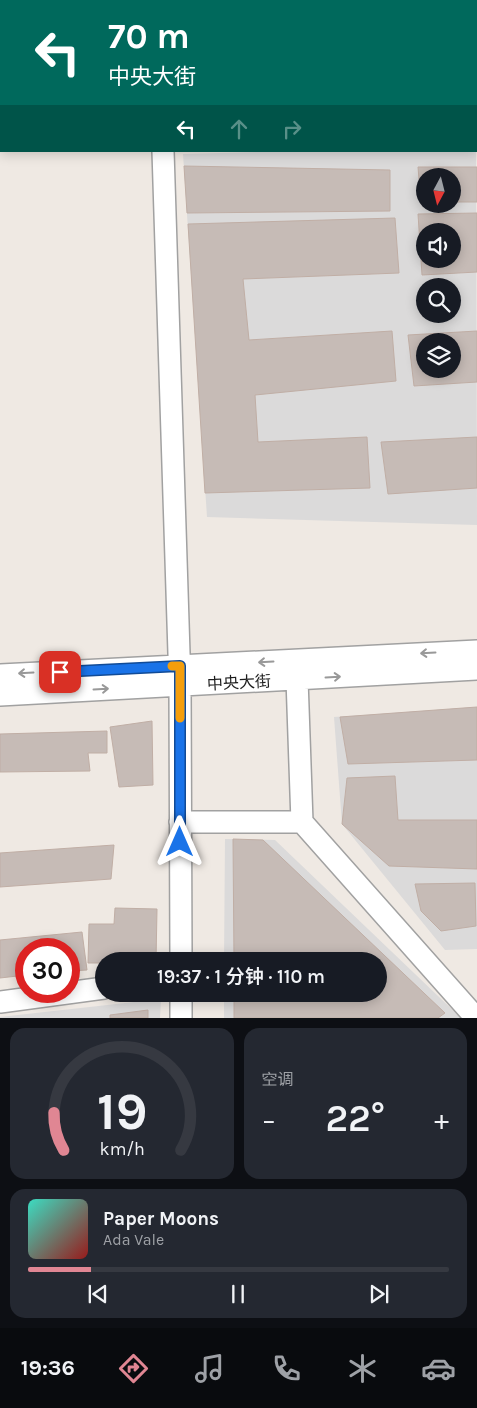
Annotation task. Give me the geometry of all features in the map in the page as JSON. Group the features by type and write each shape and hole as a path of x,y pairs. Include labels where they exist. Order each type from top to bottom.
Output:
{"street":[{"path":"163,152 180,676 181,952"},
{"path":"180,676 477,651"},
{"name":"中央大街","path":"0,675 298,679 477,669"},
{"name":"中央大街","path":"0,695 180,676"},
{"path":"298,679 302,822 476,1018"},
{"path":"180,822 302,822"},
{"path":"0,1002 95,989"},
{"path":"181,1002 181,1018"}],"shaded area":[{"path":"476,152 477,525 207,517 183,154"},
{"path":"477,707 477,949 445,950 342,824 334,717"},
{"path":"225,839 275,840 461,1018 224,1018 224,1002 387,1002 387,952 224,952"},
{"path":"134,1002 161,1002 160,1018 0,1017"}],"building":[{"path":"184,166 390,170 390,211 187,213"},
{"path":"477,167 477,202 461,202 461,168 418,168"},
{"path":"477,213 477,272 422,275 422,268 461,268 461,223 419,223 418,214"},
{"path":"395,218 399,273 243,279 249,340 392,331 396,381 255,395 258,442 367,437 370,488 205,493 188,224"},
{"path":"477,331 477,382 414,386 408,335 416,335 416,378 461,378 461,333 442,333"},
{"path":"477,437 477,488 388,494 381,442"},
{"path":"477,707 477,760 348,764 340,717"},
{"path":"152,721 153,785 119,787 110,727"},
{"path":"107,731 107,753 88,753 90,771 0,772 0,734"},
{"path":"395,776 398,820 477,820 477,869 389,866 342,824 347,778"},
{"path":"233,839 263,840 381,952 234,952"},
{"path":"114,845 111,879 0,887 0,853"},
{"path":"475,883 476,926 441,931 421,911 415,884"},
{"path":"115,908 157,909 156,952 95,952 95,963 88,963 89,924 114,924"},
{"path":"82,932 87,970 80,970 80,938 20,938"},
{"path":"15,939 15,976 0,978 0,940"},
{"path":"387,958 445,1013 438,1018 234,1018 234,1002 387,1002"},
{"path":"148,1010 148,1018 110,1018 110,1015"}],"slow traffic":[{"path":"172,666 180,666 180,718"}],"route":[{"path":"60,672 180,666 180,842"}]}
